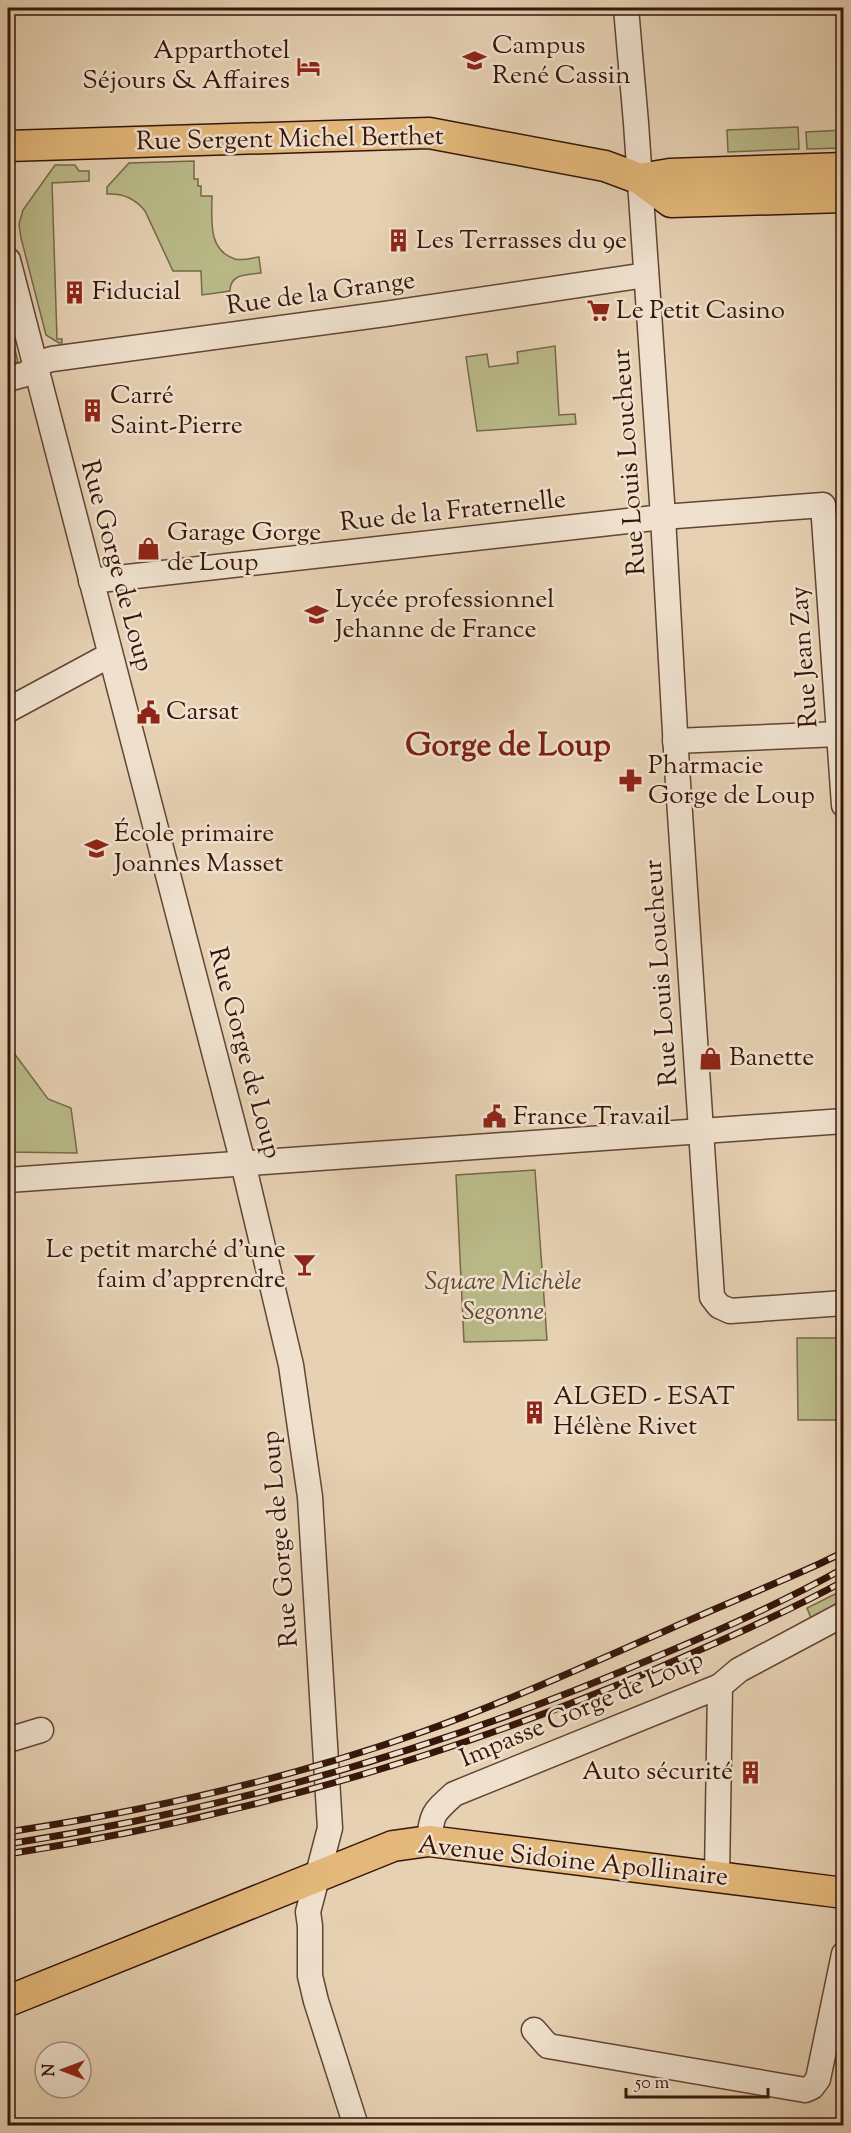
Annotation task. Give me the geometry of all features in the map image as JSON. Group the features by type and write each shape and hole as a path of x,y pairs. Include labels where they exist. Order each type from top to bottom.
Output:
{"main road":[{"name":"Rue Sergent Michel Berthet","path":"8,146 429,133 605,166 640,179 671,202 843,197"},
{"name":"Rue Sergent Michel Berthet","path":"640,179 670,174 843,168"},
{"name":"Avenue Sidoine Apollinaire","path":"8,2001 393,1846 429,1841 843,1893"}],"street":[{"name":"Rue Louis Loucheur","path":"627,13 663,517 675,741 712,1297 719,1306 730,1311 843,1303"},
{"name":"Rue Gorge de Loup","path":"8,260 243,1163 291,1365 310,1497 330,1828 308,1912 310,1976 356,2126"},
{"name":"Rue de la Grange","path":"8,379 26,374 45,360 646,275"},
{"name":"Rue de la Fraternelle","path":"90,581 663,517 823,505"},
{"name":"Rue Jean Zay","path":"823,505 843,805"},
{"path":"8,710 110,655"},
{"path":"675,741 839,734"},
{"path":"8,1180 843,1121"},
{"name":"Impasse Gorge de Loup","path":"429,1841 431,1817 453,1794 720,1686 739,1670 843,1614"},
{"path":"717,1877 720,1686"},
{"path":"8,1740 41,1730"},
{"path":"534,2030 548,2046 806,2090 812,2087 818,2079 843,1954"}],"green space":[{"path":"798,127 799,149 728,152 727,130"},
{"path":"843,130 843,148 807,149 806,132"},
{"path":"194,161 194,179 198,179 198,186 201,186 201,196 212,196 213,233 220,249 235,259 259,257 261,273 236,278 230,291 202,295 201,271 173,271 141,206 128,197 107,194 107,187 129,163"},
{"path":"55,165 75,165 79,171 89,171 89,181 52,183 57,339 62,339 62,343 46,335 19,224 23,210"},
{"path":"8,321 18,362 8,365"},
{"path":"555,346 559,415 575,414 576,424 477,431 466,357 487,354 489,367 518,363 517,352"},
{"path":"8,1045 48,1099 71,1108 77,1153 8,1152"},
{"name":"Square Michèle Segonne","path":"535,1170 547,1340 464,1342 456,1175"},
{"path":"797,1338 843,1338 843,1420 798,1420"},
{"path":"843,1590 843,1607 813,1623 807,1608"}],"railway":[{"path":"8,1832 165,1804 269,1779 372,1749 514,1697 844,1552"},
{"path":"8,1844 90,1830 254,1794 415,1747 574,1691 651,1659 749,1616 844,1568"},
{"path":"8,1854 91,1840 254,1804 335,1782 495,1732 651,1671 772,1617 844,1581"}],"place":[{"name":"Campus René Cassin","path":"474,61"},
{"name":"Apparthotel Séjours & Affaires","path":"308,66"},
{"name":"Les Terrasses du 9e","path":"398,241"},
{"name":"Fiducial","path":"74,292"},
{"name":"Le Petit Casino","path":"598,311"},
{"name":"Carré Saint-Pierre","path":"92,411"},
{"name":"Garage Gorge de Loup","path":"149,548"},
{"name":"Lycée professionnel Jehanne de France","path":"317,615"},
{"name":"Carsat","path":"148,712"},
{"name":"Pharmacie Gorge de Loup","path":"630,781"},
{"name":"École primaire Joannes Masset","path":"96,849"},
{"name":"Banette","path":"711,1058"},
{"name":"France Travail","path":"495,1117"},
{"name":"Le petit marché d'une faim d'apprendre","path":"304,1265"},
{"name":"ALGED - ESAT Hélène Rivet","path":"535,1412"},
{"name":"Auto sécurité","path":"751,1772"}],"district":[{"name":"Gorge de Loup","path":"508,747"}]}
